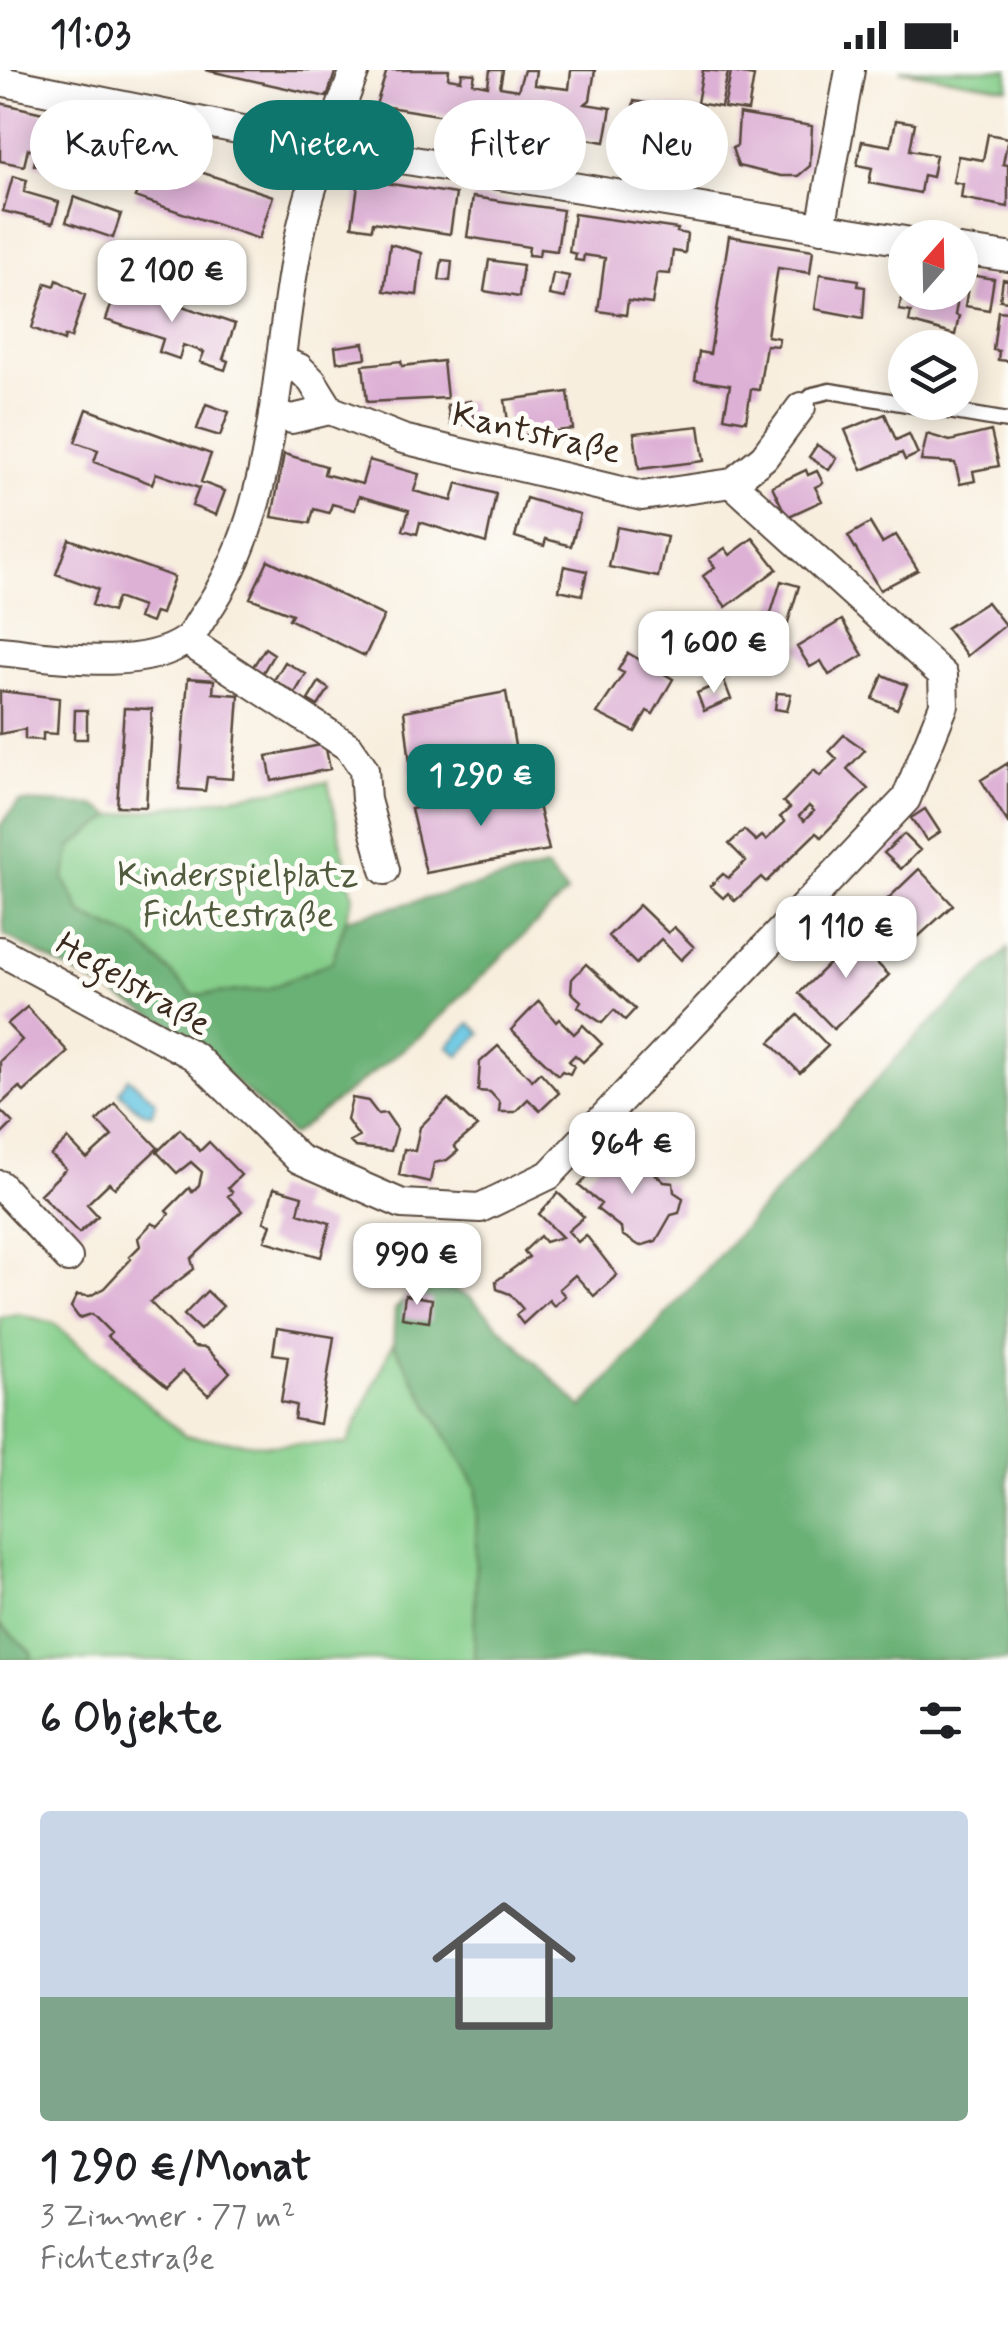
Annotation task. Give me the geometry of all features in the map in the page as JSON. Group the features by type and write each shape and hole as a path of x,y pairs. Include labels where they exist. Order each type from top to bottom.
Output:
{"street":[{"path":"344,100 355,70"},
{"path":"821,228 850,70"},
{"path":"0,81 233,128"},
{"path":"414,161 888,238"},
{"path":"0,651 104,662 142,656 186,640 223,588 244,542 272,414 304,214 312,190"},
{"path":"978,253 1008,257"},
{"path":"281,361 299,368 330,410"},
{"path":"732,484 764,457 801,407"},
{"name":"Kantstraße","path":"272,414 292,419 330,410 403,439 642,496 732,484"},
{"name":"Hegelstraße","path":"0,951 194,1056 298,1159 402,1204 480,1208 549,1175 906,799 944,705 943,676 732,484"},
{"path":"186,640 349,747 364,769 366,800 386,870"},
{"path":"0,1185 68,1258"}],"lane":[{"path":"801,407 813,395 830,391 1008,421"}],"green space":[{"path":"899,70 1008,70 1008,88"},
{"name":"Kinderspielplatz Fichtestraße","path":"328,782 353,897 332,962 268,989 193,995 138,940 83,915 63,878 72,846 113,816"},
{"path":"19,802 94,805 113,816 72,846 64,879 83,915 138,940 193,995 268,989 332,962 346,919 546,868 567,893 423,1034 292,1135 182,1031 4,935 0,826"},
{"path":"1008,949 1008,1660 474,1660 477,1488 393,1343 395,1309 427,1278 470,1297 582,1408 908,1045"},
{"path":"18,1314 54,1323 185,1436 266,1445 347,1444 393,1343 477,1488 474,1660 32,1660 31,1652 0,1624 0,1317"},
{"path":"0,1624 31,1652 32,1660 0,1660"}],"water":[{"path":"470,1023 481,1033 459,1056 448,1046"},
{"path":"128,1078 156,1101 152,1114 140,1111 119,1092"}],"building":[{"path":"205,70 336,70 327,97"},
{"path":"387,70 449,70 448,78 461,80 462,73 475,74 473,83 488,86 490,70 503,70 500,87 518,90 524,70 536,70 534,85 569,89 571,70 595,70 590,100 586,103 586,100 434,100 434,114 414,111 414,100 378,100"},
{"path":"703,70 728,72 722,100 698,100"},
{"path":"731,72 754,76 748,111 728,108 726,100"},
{"path":"0,103 30,110 30,149 24,166 0,161"},
{"path":"586,104 606,107 605,142 586,139"},
{"path":"739,114 812,126 810,166 798,176 781,176 738,166 732,148 737,146"},
{"path":"896,120 915,123 910,150 936,155 932,177 923,175 920,193 869,183 872,168 857,165 862,141 891,146"},
{"path":"988,134 1008,138 1003,164 1008,165 1008,207 961,198 963,184 953,182 958,156 983,160"},
{"path":"13,176 27,180 24,192 59,202 53,223 3,211"},
{"path":"213,176 233,183 233,190 255,190 273,196 259,239 135,197 137,190 213,190"},
{"path":"414,188 456,194 450,234 373,222 372,229 352,226 357,190"},
{"path":"74,197 121,214 113,238 66,222"},
{"path":"473,197 563,210 557,251 540,249 539,256 528,255 529,247 467,237"},
{"path":"574,214 678,229 677,232 687,234 685,253 673,251 670,274 657,273 652,304 628,301 626,315 598,311 605,258 584,255 583,261 575,260 576,254 569,252"},
{"path":"729,236 813,250 810,273 778,268 767,336 779,338 778,346 766,345 759,390 751,389 746,421 724,417 730,385 695,380 699,352 710,354"},
{"path":"390,244 422,253 417,295 384,291"},
{"path":"442,260 452,261 450,281 439,280"},
{"path":"489,260 523,265 519,297 484,291"},
{"path":"553,273 569,276 565,298 549,295"},
{"path":"820,274 859,280 858,286 865,287 863,318 815,309"},
{"path":"978,276 994,279 989,310 978,308"},
{"path":"1003,279 1008,280 1008,301 1000,300"},
{"path":"57,280 85,295 71,338 65,336 64,341 32,328 46,283 55,286"},
{"path":"118,284 235,324 223,359 228,361 225,370 200,362 204,352 183,345 179,359 159,352 163,339 106,320"},
{"path":"899,310 956,310 955,315 959,316 956,330 937,330 909,322 911,312"},
{"path":"998,311 1008,312 1008,361 998,360 999,351 993,350"},
{"path":"364,343 366,358 337,362 335,347"},
{"path":"401,361 402,366 443,361 447,398 367,402 363,365"},
{"path":"568,392 573,429 510,437 505,400"},
{"path":"470,401 474,422 451,426 447,405"},
{"path":"206,404 229,412 220,436 197,429"},
{"path":"87,409 211,454 201,482 225,491 216,515 192,506 199,488 156,473 152,484 94,462 98,450 75,442"},
{"path":"885,414 896,440 909,434 918,454 905,460 902,453 862,470 845,430"},
{"path":"699,426 704,461 639,469 634,433"},
{"path":"991,431 999,466 973,471 975,481 960,484 955,463 921,461 927,434 950,441"},
{"path":"817,445 837,458 829,470 809,457"},
{"path":"284,454 326,466 324,474 362,484 369,460 419,474 414,491 452,501 457,483 496,494 486,543 420,522 417,534 403,530 409,510 359,496 355,510 332,504 329,513 314,509 310,523 272,517"},
{"path":"806,470 808,475 817,471 823,483 815,487 822,501 787,517 772,486"},
{"path":"526,498 580,514 571,546 546,539 544,546 515,537"},
{"path":"870,523 882,543 896,535 918,570 880,590 848,536"},
{"path":"617,527 667,537 658,577 609,567"},
{"path":"753,538 777,569 726,607 703,576 715,567 709,559 725,548 730,555"},
{"path":"69,539 174,577 161,614 155,612 151,623 138,618 142,607 117,598 112,612 92,605 98,589 56,574"},
{"path":"268,560 384,616 365,656 289,619 292,614 250,598"},
{"path":"564,566 587,571 582,595 559,590"},
{"path":"781,581 799,586 785,632 767,626"},
{"path":"987,602 1005,625 967,656 946,628"},
{"path":"842,620 863,655 829,675 821,661 810,667 797,647"},
{"path":"265,648 274,654 262,674 252,668"},
{"path":"628,653 673,679 653,714 647,711 635,732 597,713 624,673 618,670"},
{"path":"285,662 306,674 295,693 274,680"},
{"path":"883,675 907,685 897,709 873,699"},
{"path":"188,678 214,680 213,693 239,695 233,779 207,777 205,791 179,789"},
{"path":"724,681 731,699 704,711 697,693"},
{"path":"319,682 329,689 318,706 308,700"},
{"path":"0,691 59,698 57,734 43,733 43,740 25,739 25,729 0,734"},
{"path":"506,692 516,752 411,772 404,711"},
{"path":"777,693 791,694 787,711 775,709"},
{"path":"124,708 152,709 146,807 117,806"},
{"path":"75,710 87,710 87,739 74,739"},
{"path":"844,735 865,750 847,769 868,789 821,837 816,833 766,882 761,877 735,901 728,893 723,898 710,886 723,874 728,878 746,861 729,844 744,830 756,841 762,836 766,840 785,822 780,817 790,808 783,802 814,770 820,776 837,759 829,751","holes":["809,806 814,811 804,821 799,816"]},
{"path":"325,744 330,769 272,781 267,756"},
{"path":"1008,763 1008,823 981,780"},
{"path":"531,777 549,850 426,873 411,809 513,790 511,781"},
{"path":"925,809 940,832 927,841 911,818"},
{"path":"904,834 920,850 901,869 884,853"},
{"path":"919,869 953,905 908,946 875,911"},
{"path":"639,905 668,933 674,927 694,947 681,960 661,939 636,964 608,936"},
{"path":"863,930 882,950 873,959 889,975 834,1029 799,993"},
{"path":"586,964 635,1009 625,1020 614,1010 602,1023 578,1007 581,1001 571,992 572,979"},
{"path":"539,1001 556,1022 559,1019 574,1034 583,1025 602,1044 583,1062 575,1055 569,1061 574,1066 570,1074 562,1071 558,1075 511,1030"},
{"path":"27,1007 68,1052 24,1092 19,1087 0,1105 0,1061 22,1040 7,1024"},
{"path":"798,1015 828,1046 800,1073 770,1042"},
{"path":"498,1046 532,1080 540,1072 559,1093 540,1111 528,1099 515,1112 499,1112 500,1103 490,1092 478,1091 480,1062"},
{"path":"352,1098 368,1101 378,1114 386,1113 397,1129 391,1151 355,1147 350,1142 359,1137 347,1120"},
{"path":"448,1099 477,1127 454,1146 458,1151 447,1160 434,1163 430,1182 399,1175 404,1149 415,1151 420,1127"},
{"path":"115,1103 158,1148 115,1188 109,1183 87,1204 98,1216 79,1233 40,1194 66,1169 51,1155 68,1139 87,1159 112,1136 97,1121"},
{"path":"0,1110 13,1123 0,1136"},
{"path":"180,1129 200,1151 209,1142 241,1175 228,1188 232,1192 228,1196 242,1211 191,1259 194,1269 150,1302 194,1347 206,1348 230,1372 208,1395 183,1371 167,1387 107,1337 111,1333 92,1314 79,1318 71,1307 77,1295 90,1296 104,1288 140,1246 138,1238 152,1223 158,1226 169,1214 166,1211 189,1188 192,1192 199,1185 202,1172 191,1162 177,1173 157,1152"},
{"path":"616,1145 637,1165 640,1160 664,1182 673,1183 674,1192 683,1198 679,1213 671,1215 656,1241 640,1246 622,1235 621,1228 597,1209 601,1204 579,1186"},
{"path":"274,1188 302,1196 298,1213 330,1223 321,1257 265,1241 271,1224 264,1222"},
{"path":"558,1193 584,1217 568,1231 578,1242 586,1235 617,1275 594,1296 575,1275 559,1289 565,1296 554,1306 549,1300 523,1324 516,1315 523,1309 510,1294 497,1289 496,1281 529,1257 524,1251 540,1236 545,1242 562,1237 539,1214"},
{"path":"207,1291 223,1306 200,1330 184,1315"},
{"path":"405,1295 432,1299 429,1322 402,1318"},
{"path":"277,1328 334,1337 320,1424 294,1419 296,1405 281,1402 288,1356 273,1354"}]}
